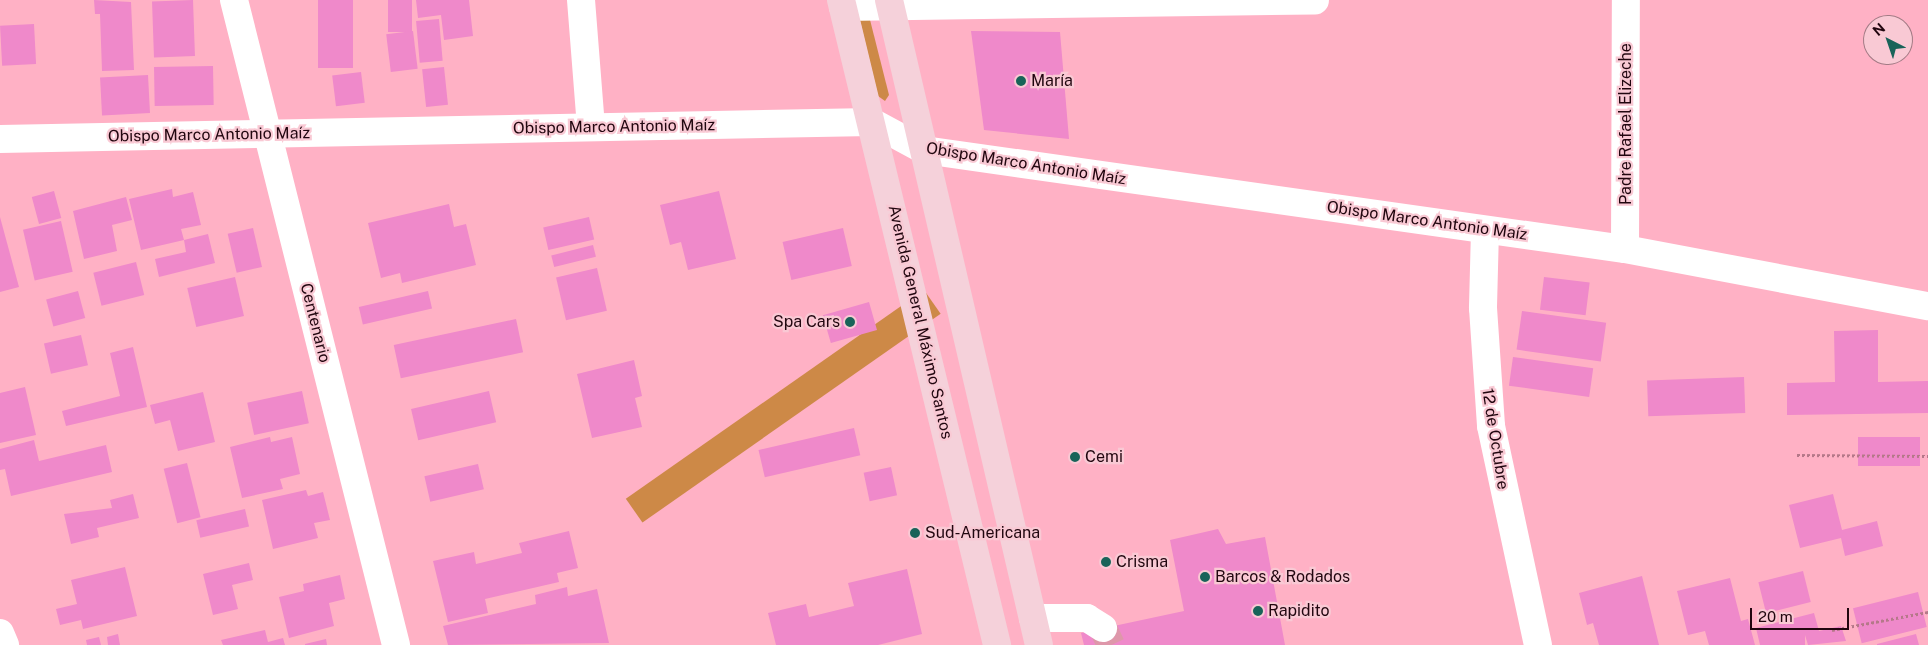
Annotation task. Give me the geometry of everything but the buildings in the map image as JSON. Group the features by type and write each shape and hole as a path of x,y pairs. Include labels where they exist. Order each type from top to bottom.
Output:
{"main road":[{"path":"889,3 1039,645"},
{"name":"Avenida General Máximo Santos","path":"842,4 997,645"}],"street":[{"name":"Centenario","path":"234,0 396,645"},
{"path":"581,0 591,127"},
{"path":"842,4 1314,0"},
{"name":"Padre Rafael Elizeche","path":"1625,249 1626,0"},
{"name":"Obispo Marco Antonio Maíz","path":"0,139 872,122 924,150 1625,249 1928,306"},
{"name":"12 de Octubre","path":"1485,230 1483,308 1490,417 1514,550 1538,645"},
{"path":"1033,618 1087,618 1103,628"},
{"path":"0,633 5,645"}],"path":[{"path":"1797,455 1928,456"},
{"path":"1832,630 1928,612"}],"shaded area":[{"path":"855,0 865,0 889,95 885,101 878,96"},
{"path":"924,290 941,314 642,523 626,499"}],"tunnel":[{"path":"1103,628 1111,645"}],"place":[{"name":"María","path":"1021,81"},
{"name":"Spa Cars","path":"850,322"},
{"name":"Cemi","path":"1075,457"},
{"name":"Sud-Americana","path":"915,533"},
{"name":"Crisma","path":"1106,562"},
{"name":"Barcos & Rodados","path":"1205,577"},
{"name":"Rapidito","path":"1258,611"}]}
